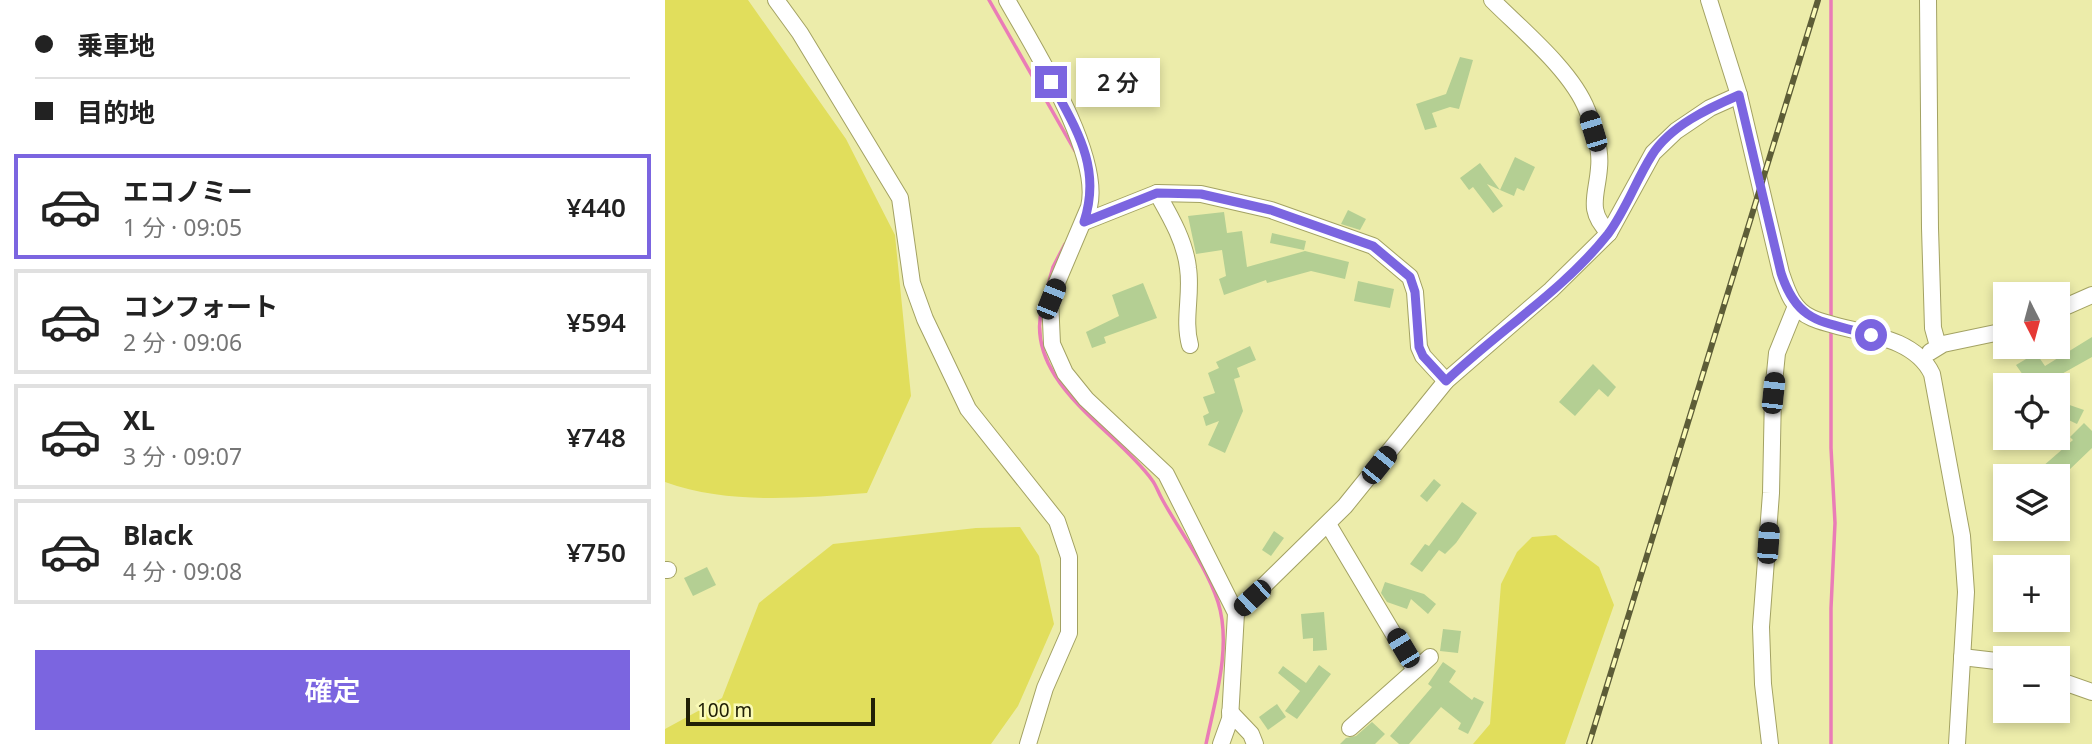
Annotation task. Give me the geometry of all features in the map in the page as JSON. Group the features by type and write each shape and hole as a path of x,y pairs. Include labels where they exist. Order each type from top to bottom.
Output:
{"street":[{"path":"776,0 800,33 900,198 912,283 925,319 968,409 1057,520 1069,557 1069,633 1045,688 1028,744"},
{"path":"1007,0 1087,157 1092,194 1084,222 1051,299 1049,330 1054,352 1065,373 1086,399 1166,474 1236,612 1230,712 1221,744"},
{"path":"1492,0 1551,59 1580,94 1598,148 1599,167 1594,202 1598,222 1609,233"},
{"path":"1710,0 1739,95 1781,273 1796,306 1805,315 1822,322 1885,339 1923,358 1932,374 1962,536 1966,592 1957,744"},
{"path":"1928,0 1930,228 1933,328 1938,346"},
{"path":"1236,612 1328,524 1446,381 1551,290 1609,233 1653,153 1676,131 1710,108 1739,95"},
{"path":"1084,222 1157,193 1201,194 1271,210 1373,246 1410,277 1415,292 1419,347 1423,356 1446,381"},
{"path":"1157,193 1174,225 1188,269 1187,325 1190,345"},
{"path":"2070,305 2092,295"},
{"path":"1770,744 1763,684 1761,628 1771,493 1773,393 1777,354 1796,306"},
{"path":"1923,358 1938,346 1993,334"},
{"path":"1328,524 1415,670"},
{"path":"1350,728 1430,657"},
{"path":"1962,657 1993,661"},
{"path":"2070,684 2092,692"},
{"path":"1230,712 1251,734 1255,744"}],"shaded area":[{"path":"665,0 748,0 846,139 895,235 911,396 867,493 791,498 739,497 665,482"},
{"path":"1020,527 1039,556 1054,624 1018,706 991,744 665,744 665,729 722,698 759,603 833,544 976,528"},
{"path":"1556,535 1599,567 1614,605 1565,744 1473,744 1490,724 1501,584 1517,552 1532,537"}],"building":[{"path":"1460,57 1473,60 1459,109 1450,107 1432,113 1437,127 1425,130 1416,104 1446,94"},
{"path":"1515,157 1535,167 1524,191 1517,188 1514,196 1500,190"},
{"path":"1480,163 1500,190 1487,184 1503,206 1493,213 1473,187 1469,190 1460,178"},
{"path":"1348,210 1366,219 1360,230 1341,224"},
{"path":"1224,212 1227,233 1242,231 1247,267 1305,251 1349,262 1345,279 1311,271 1267,283 1266,280 1224,295 1219,279 1226,276 1222,250 1196,254 1188,216"},
{"path":"1272,233 1306,241 1304,250 1270,243"},
{"path":"1358,281 1394,289 1390,308 1354,301"},
{"path":"1143,283 1157,318 1104,337 1106,343 1092,348 1086,332 1119,316 1112,295"},
{"path":"2092,337 2092,357 2063,373 2022,373 2016,365 2026,359 2040,359 2045,366 2056,359 2070,359 2070,351"},
{"path":"1250,346 1256,360 1237,368 1240,377 1234,379 1243,411 1225,453 1208,445 1219,421 1206,426 1203,416 1209,413 1203,397 1215,393 1208,373 1219,368 1216,362"},
{"path":"1593,364 1616,387 1608,397 1599,389 1575,416 1559,402"},
{"path":"2070,405 2084,410 2077,424 2070,421"},
{"path":"2084,423 2092,431 2092,448 2070,469 2070,464 2045,464 2062,450 2070,450 2070,443 2073,440 2070,437"},
{"path":"1434,479 1441,485 1427,502 1420,496"},
{"path":"1462,502 1477,513 1456,543 1445,554 1439,550 1422,572 1410,564 1425,544 1429,546"},
{"path":"1274,531 1284,538 1271,556 1262,550"},
{"path":"707,567 716,585 693,596 684,578"},
{"path":"1385,582 1424,594 1436,604 1428,614 1411,599 1407,609 1387,602 1381,593"},
{"path":"1324,612 1327,650 1313,651 1313,638 1303,639 1301,614"},
{"path":"1443,629 1461,631 1458,653 1440,651"},
{"path":"1443,662 1456,671 1449,682 1472,700 1474,697 1484,702 1468,734 1458,729 1461,723 1441,707 1409,744 1399,744 1390,736 1432,687 1428,684"},
{"path":"1319,665 1331,674 1297,719 1285,711 1300,691 1278,673 1283,666 1306,683"},
{"path":"1277,704 1286,717 1268,730 1259,717"},
{"path":"1372,722 1385,734 1375,744 1340,744 1346,738 1356,736"}],"waterway":[{"path":"989,0 1075,151"},
{"path":"1831,0 1831,319"},
{"path":"1048,285 1053,267 1065,244"},
{"path":"1043,303 1040,331 1045,356 1058,380 1152,480 1213,588 1222,619 1223,655 1206,744"},
{"path":"1831,330 1831,448 1835,523 1831,608 1831,744"}],"railway":[{"path":"1589,744 1818,0"}],"route":[{"path":"1051,82 1087,157 1092,194 1084,222 1130,201 1157,193 1201,194 1271,210 1314,228 1373,246 1410,277 1415,292 1416,336 1419,347 1434,370 1446,381 1551,290 1609,233 1653,153 1676,131 1710,108 1739,95 1781,273 1790,298 1805,315 1871,335"}]}
